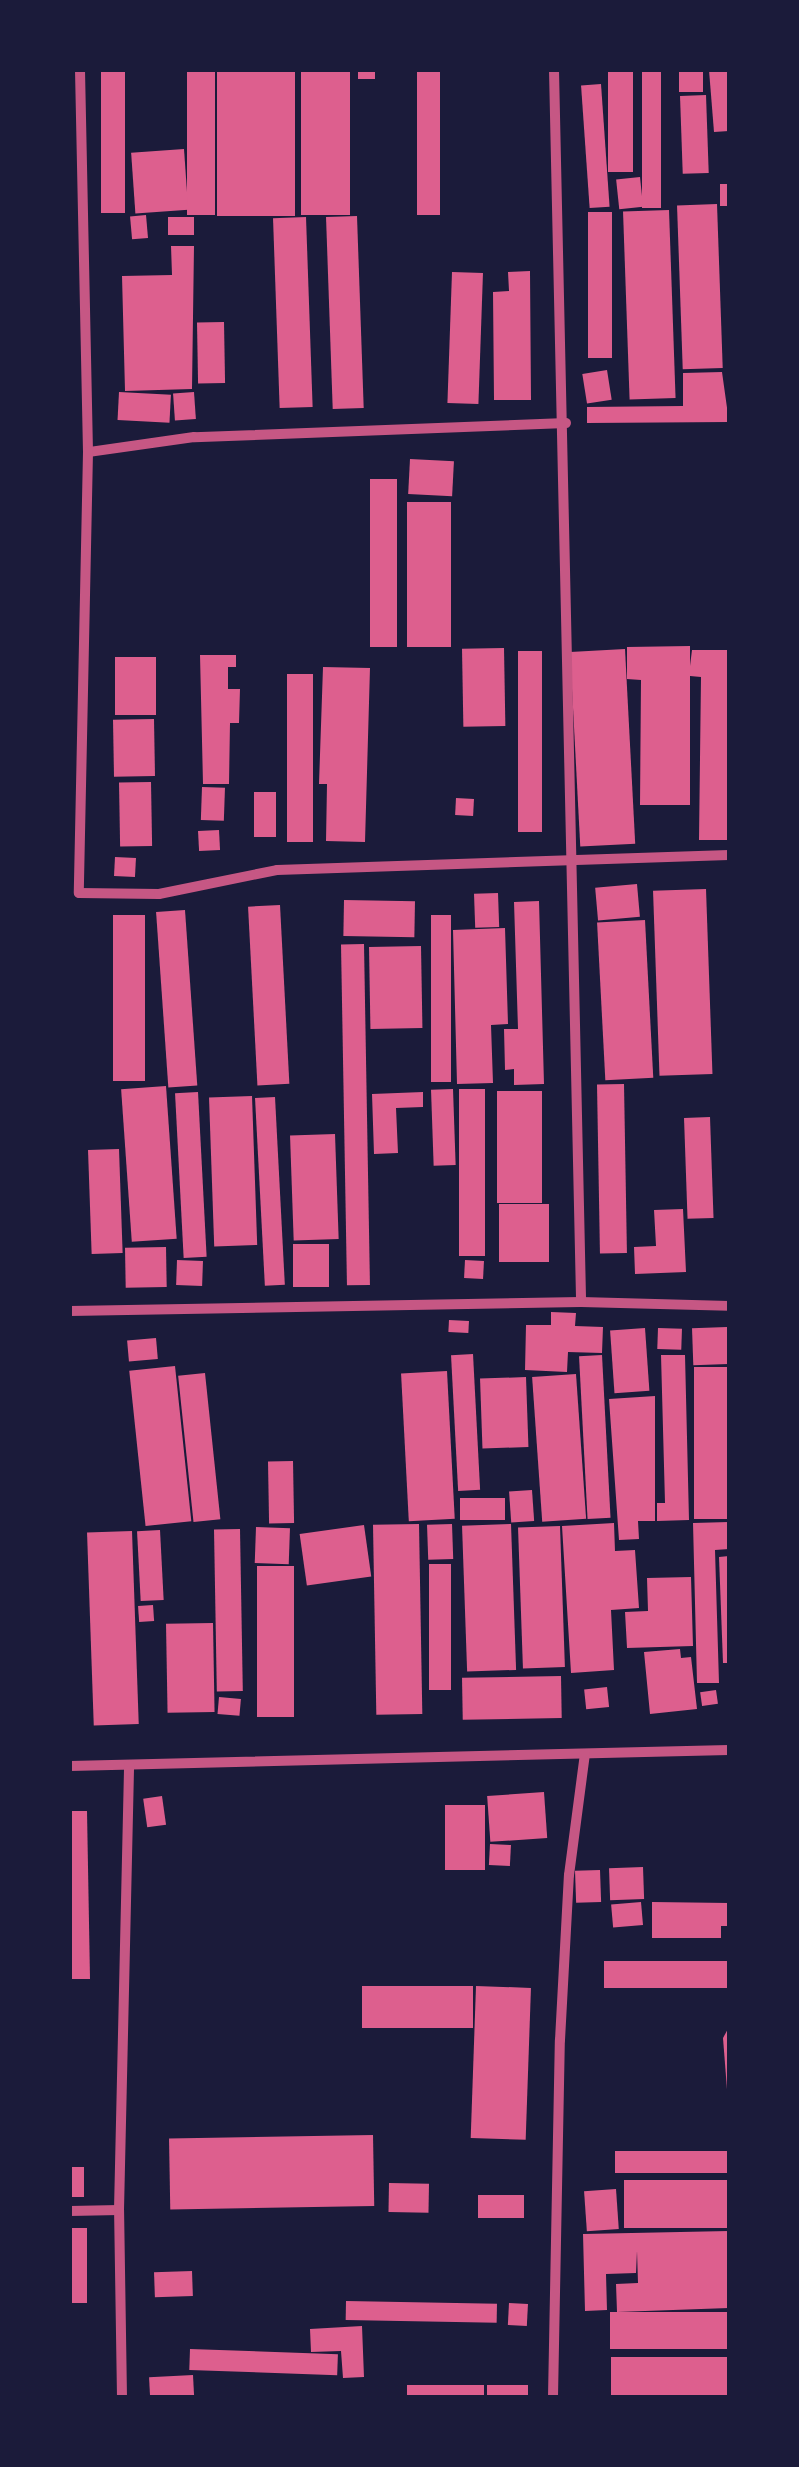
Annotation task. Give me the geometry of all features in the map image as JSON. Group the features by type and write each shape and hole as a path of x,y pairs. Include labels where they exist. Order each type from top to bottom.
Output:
{"street":[{"path":"80,70 88,452 74,893 158,894 278,870 568,856 729,854"},
{"path":"554,70 566,423 568,856 581,1302"},
{"path":"88,452 194,437 566,423"},
{"path":"70,1311 581,1302 729,1306"},
{"path":"70,1766 729,1750"},
{"path":"553,2397 560,2040 569,1876 585,1754"},
{"path":"122,2397 119,2210 129,1765"},
{"path":"70,2211 119,2210"}],"building":[{"path":"101,70 125,70 125,213 101,213"},
{"path":"187,70 215,70 215,215 187,215"},
{"path":"217,70 295,70 295,216 217,216"},
{"path":"301,70 350,70 350,215 301,215"},
{"path":"358,70 375,70 375,79 358,79"},
{"path":"417,70 440,70 440,215 417,215"},
{"path":"608,70 633,70 633,172 608,172"},
{"path":"642,70 661,70 661,208 642,208"},
{"path":"679,70 703,70 703,92 679,92"},
{"path":"709,70 729,70 729,131 714,132"},
{"path":"601,84 610,207 590,208 581,85"},
{"path":"706,95 709,173 683,174 680,96"},
{"path":"184,149 188,210 135,214 131,153"},
{"path":"640,177 643,207 619,209 616,180"},
{"path":"720,184 729,184 729,206 720,206"},
{"path":"717,204 723,368 683,369 677,205"},
{"path":"669,210 676,398 630,399 623,212"},
{"path":"588,212 612,212 612,358 588,358"},
{"path":"146,215 148,238 132,239 130,216"},
{"path":"357,216 364,408 333,409 326,217"},
{"path":"168,217 194,217 194,235 168,235"},
{"path":"306,217 313,407 280,408 273,218"},
{"path":"171,246 194,246 192,389 125,391 122,276 172,275"},
{"path":"530,271 531,400 494,400 493,292 509,291 508,272"},
{"path":"452,272 483,273 478,404 447,403"},
{"path":"197,322 224,322 225,383 198,383"},
{"path":"607,370 612,400 587,404 582,374"},
{"path":"722,372 729,422 587,423 587,407 683,406 683,373"},
{"path":"119,392 171,395 169,423 118,420"},
{"path":"194,392 196,419 175,420 173,393"},
{"path":"410,459 454,461 452,496 408,494"},
{"path":"370,479 397,479 397,647 370,647"},
{"path":"407,502 451,502 451,647 407,647"},
{"path":"690,646 690,666 692,650 729,650 729,840 699,840 701,677 690,676 690,805 640,805 641,680 627,679 627,647"},
{"path":"504,648 505,726 463,727 462,649"},
{"path":"625,649 635,844 580,847 570,652"},
{"path":"518,651 542,651 542,832 518,832"},
{"path":"200,655 236,655 236,667 228,667 228,689 240,689 239,723 230,723 229,784 203,784"},
{"path":"115,657 156,657 156,715 115,715"},
{"path":"323,667 370,668 365,842 326,841 327,784 319,784"},
{"path":"287,674 313,674 313,842 287,842"},
{"path":"154,719 155,776 114,777 113,720"},
{"path":"151,782 152,846 120,847 119,783"},
{"path":"202,787 225,788 224,821 201,820"},
{"path":"254,792 276,792 276,837 254,837"},
{"path":"456,798 474,799 473,816 455,815"},
{"path":"219,830 220,850 199,851 198,831"},
{"path":"115,857 136,858 135,877 114,876"},
{"path":"637,884 640,917 598,921 595,888"},
{"path":"706,889 712,1074 659,1076 653,891"},
{"path":"498,893 499,927 475,928 474,894"},
{"path":"344,900 415,901 414,937 343,936"},
{"path":"539,901 544,1084 514,1085 514,1069 505,1070 504,1029 518,1029 514,902"},
{"path":"280,905 289,1084 257,1085 248,907"},
{"path":"185,910 197,1086 168,1088 156,912"},
{"path":"113,915 145,915 145,1081 113,1081"},
{"path":"431,915 451,915 451,1082 431,1082"},
{"path":"645,920 653,1078 605,1080 597,923"},
{"path":"505,928 508,1024 491,1025 493,1083 457,1084 453,930"},
{"path":"341,944 364,944 370,1285 347,1285"},
{"path":"421,946 422,1028 370,1029 369,947"},
{"path":"597,1084 624,1084 627,1253 600,1253"},
{"path":"166,1086 177,1239 132,1242 121,1089"},
{"path":"453,1089 456,1165 434,1166 431,1090"},
{"path":"459,1089 485,1089 485,1256 459,1256"},
{"path":"497,1091 542,1091 542,1203 497,1203"},
{"path":"198,1092 207,1257 184,1258 175,1093"},
{"path":"423,1092 423,1107 396,1108 398,1153 374,1154 372,1094"},
{"path":"252,1096 257,1245 214,1246 209,1098"},
{"path":"275,1097 285,1285 265,1286 255,1098"},
{"path":"710,1117 714,1218 688,1219 684,1118"},
{"path":"335,1134 339,1239 294,1241 290,1136"},
{"path":"119,1149 123,1253 92,1254 88,1150"},
{"path":"499,1204 549,1204 549,1262 499,1262"},
{"path":"683,1209 686,1272 635,1274 634,1247 656,1246 654,1210"},
{"path":"293,1244 329,1244 329,1287 293,1287"},
{"path":"166,1247 167,1287 126,1288 125,1248"},
{"path":"177,1260 203,1261 202,1286 176,1285"},
{"path":"465,1260 484,1261 483,1279 464,1278"},
{"path":"551,1312 576,1313 575,1326 603,1327 602,1353 568,1352 567,1372 525,1370 526,1325 551,1325"},
{"path":"449,1320 469,1321 468,1333 448,1332"},
{"path":"727,1327 728,1364 693,1365 692,1328"},
{"path":"645,1328 649,1391 614,1393 610,1330"},
{"path":"658,1328 682,1329 681,1350 657,1349"},
{"path":"156,1338 158,1359 129,1361 127,1341"},
{"path":"473,1354 480,1490 458,1491 451,1355"},
{"path":"602,1355 611,1518 588,1519 579,1356"},
{"path":"661,1355 685,1355 689,1520 657,1521 657,1503 665,1503"},
{"path":"175,1366 191,1521 146,1526 129,1371"},
{"path":"694,1367 729,1367 729,1519 694,1519"},
{"path":"447,1371 455,1519 409,1521 401,1373"},
{"path":"205,1373 220,1519 194,1522 178,1376"},
{"path":"576,1374 586,1519 542,1522 532,1377"},
{"path":"526,1377 528,1447 482,1449 480,1379"},
{"path":"655,1396 655,1521 638,1521 639,1539 619,1540 609,1399"},
{"path":"268,1461 293,1461 294,1523 269,1523"},
{"path":"532,1490 534,1521 511,1523 509,1492"},
{"path":"460,1498 505,1498 505,1520 460,1520"},
{"path":"729,1522 729,1549 715,1550 719,1683 697,1683 693,1523"},
{"path":"614,1523 615,1551 635,1550 639,1608 611,1610 614,1670 571,1673 562,1526"},
{"path":"419,1524 422,1714 376,1715 373,1525"},
{"path":"452,1524 453,1559 428,1560 427,1525"},
{"path":"511,1524 516,1670 467,1672 462,1526"},
{"path":"364,1525 371,1576 307,1586 300,1534"},
{"path":"560,1526 565,1667 523,1668 518,1527"},
{"path":"256,1527 290,1528 289,1564 255,1563"},
{"path":"214,1529 240,1529 243,1691 217,1691"},
{"path":"160,1530 164,1600 141,1601 137,1531"},
{"path":"132,1531 139,1724 94,1725 87,1533"},
{"path":"729,1556 729,1663 723,1663 719,1557"},
{"path":"429,1564 451,1564 451,1690 429,1690"},
{"path":"257,1566 294,1566 294,1717 257,1717"},
{"path":"691,1577 693,1646 627,1648 625,1612 648,1611 647,1578"},
{"path":"153,1605 154,1621 139,1622 138,1606"},
{"path":"213,1623 215,1712 168,1713 166,1624"},
{"path":"680,1649 681,1658 691,1657 697,1709 650,1714 644,1652"},
{"path":"561,1676 562,1718 463,1720 462,1678"},
{"path":"607,1687 609,1707 586,1709 584,1689"},
{"path":"716,1690 718,1704 702,1706 700,1692"},
{"path":"219,1697 241,1699 239,1716 218,1714"},
{"path":"544,1792 547,1838 490,1842 487,1796"},
{"path":"162,1796 166,1825 147,1827 143,1799"},
{"path":"445,1805 485,1805 485,1870 445,1870"},
{"path":"70,1811 87,1811 90,1979 70,1979"},
{"path":"490,1844 511,1845 510,1866 489,1865"},
{"path":"643,1867 644,1899 610,1900 609,1868"},
{"path":"600,1870 601,1902 576,1903 575,1871"},
{"path":"641,1902 643,1925 613,1928 611,1905"},
{"path":"652,1902 729,1903 729,1926 721,1926 721,1938 652,1938"},
{"path":"604,1961 729,1961 729,1988 604,1988"},
{"path":"362,1986 473,1986 473,2028 362,2028"},
{"path":"476,1986 531,1988 526,2140 471,2138"},
{"path":"729,2027 729,2115 723,2038"},
{"path":"373,2135 374,2206 170,2210 169,2139"},
{"path":"615,2151 729,2151 729,2173 615,2173"},
{"path":"70,2167 84,2167 84,2197 70,2197"},
{"path":"624,2180 729,2180 729,2228 624,2228"},
{"path":"389,2183 429,2184 428,2213 388,2212"},
{"path":"616,2189 619,2229 587,2231 584,2191"},
{"path":"478,2195 524,2195 524,2218 478,2218"},
{"path":"70,2228 87,2228 87,2303 70,2303"},
{"path":"729,2231 729,2308 617,2312 616,2284 638,2283 637,2251 636,2273 606,2274 607,2310 585,2311 583,2234"},
{"path":"192,2271 193,2296 155,2297 154,2272"},
{"path":"346,2301 497,2304 497,2323 346,2320"},
{"path":"509,2303 528,2304 527,2326 508,2325"},
{"path":"610,2312 729,2312 729,2349 610,2349"},
{"path":"362,2326 364,2377 343,2378 341,2351 311,2352 310,2329"},
{"path":"190,2349 338,2354 337,2375 189,2370"},
{"path":"611,2357 729,2357 729,2397 611,2397"},
{"path":"193,2375 194,2397 150,2397 149,2377"},
{"path":"407,2385 484,2385 484,2397 407,2397"},
{"path":"487,2385 528,2385 528,2397 487,2397"}]}
